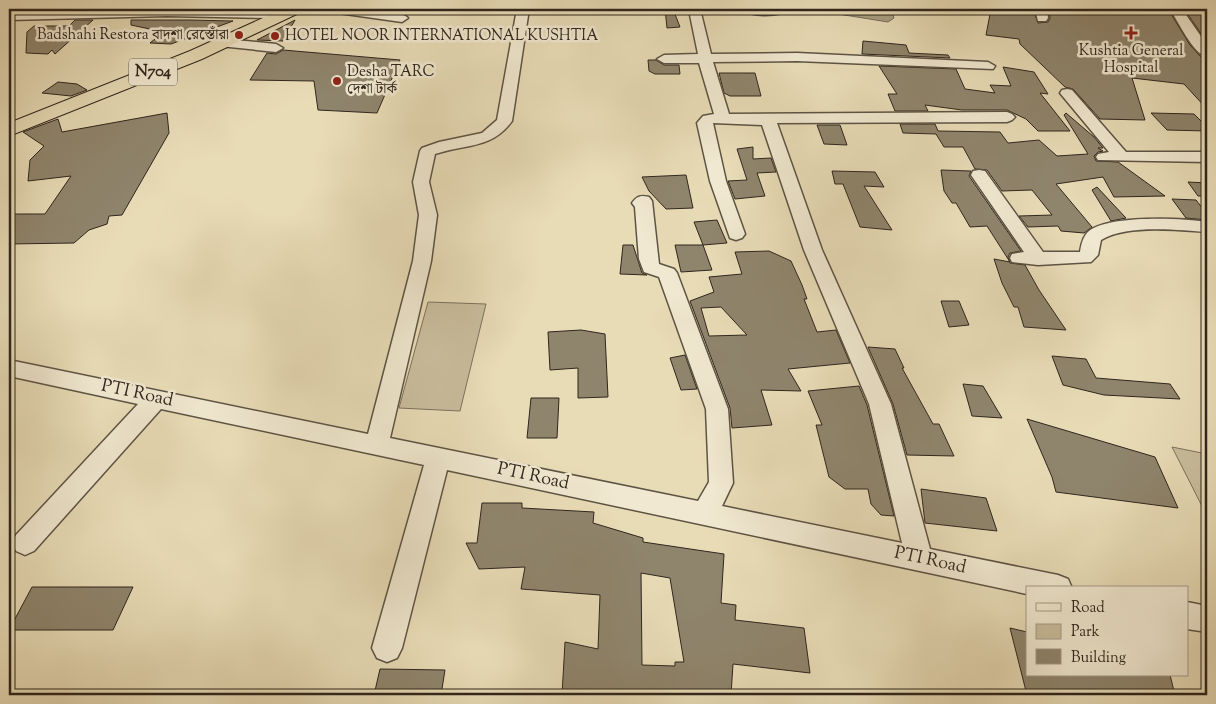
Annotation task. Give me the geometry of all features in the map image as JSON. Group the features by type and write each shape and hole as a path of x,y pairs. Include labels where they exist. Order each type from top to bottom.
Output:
{"highway":[{"name":"N704","path":"9,130 225,42 280,12"},
{"name":"N704","path":"9,122 280,12"}],"street":[{"path":"338,9 402,18"},
{"path":"377,444 422,261 428,215 421,182 428,151 448,144 475,141 496,133 504,122 523,9"},
{"path":"748,9 766,11 783,9"},
{"path":"1176,9 1197,42 1207,53"},
{"path":"695,10 705,58 721,114 725,118"},
{"path":"9,16 131,11 280,12"},
{"path":"225,42 276,48"},
{"path":"664,59 835,58 988,66"},
{"path":"1067,93 1121,156"},
{"path":"736,234 718,181 705,123 708,119 1007,117"},
{"path":"764,118 769,124 813,250 880,404 919,558"},
{"path":"1104,157 1207,157"},
{"path":"979,176 1029,258 1084,258 1089,255 1092,238 1096,234 1128,226 1186,224 1207,227"},
{"path":"641,203 643,201 648,259 651,268 667,274 717,409 721,483 705,513"},
{"name":"PTI Road","path":"9,368 1049,586"},
{"path":"25,542 157,398"},
{"path":"387,648 438,457"},
{"path":"1188,615 1207,619"}],"green space":[{"path":"428,302 486,304 460,411 399,408"},
{"path":"1172,447 1207,454 1207,516"}],"shaded area":[{"path":"807,9 891,9 894,18 888,22"}],"building":[{"path":"665,9 673,9 680,27 667,28"},
{"path":"991,9 1033,9 1038,23 1048,22 1050,18 1049,9 1168,9 1190,45 1200,56 1207,59 1207,109 1184,84 1132,78 1145,120 1100,119 1073,89 1065,87 1020,44 1019,39 986,35"},
{"path":"1184,9 1207,9 1207,42"},
{"path":"75,20 93,20 55,54 52,50 48,54 26,53 27,32 34,26 69,26"},
{"path":"131,20 233,21 171,44 150,43 164,32 131,25"},
{"name":"HOTEL NOOR INTERNATIONAL KUSHTIA","path":"295,20 283,41 257,40"},
{"path":"863,41 906,45 909,53 948,55 950,58 862,54"},
{"name":"Desha TARC দেশা টার্ক","path":"283,50 400,60 377,113 318,110 314,81 250,80 267,53 276,54"},
{"path":"648,60 656,60 664,65 679,65 680,74 655,74 649,71"},
{"path":"879,66 956,69 965,89 995,93 990,85 1011,86 1003,67 1034,72 1048,94 1040,93 1070,131 1038,131 1026,119 1007,110 962,110 925,105 928,111 895,111 888,94 897,94"},
{"path":"719,73 755,73 761,96 730,96 724,93"},
{"path":"58,82 77,84 87,90 71,96 42,93"},
{"path":"167,113 169,133 122,215 109,216 107,224 89,230 74,243 9,244 9,214 45,214 71,176 28,181 30,160 44,146 23,132 58,119 62,132"},
{"path":"1066,113 1094,137 1103,148 1098,148 1103,151 1098,152 1094,156 1096,161 1118,162 1165,196 1114,197 1103,177 1056,184 1092,227 1084,233 1061,231 1058,226 1028,227 1019,216 1052,215 1032,190 1002,191 987,170 975,169 963,147 944,147 936,134 903,133 900,124 935,124 938,131 1000,132 1008,143 1039,140 1057,156 1088,154 1064,115"},
{"path":"1151,113 1194,114 1207,127 1207,131 1167,130"},
{"path":"817,125 840,125 847,145 824,144"},
{"path":"753,147 753,159 771,158 776,172 757,173 765,196 735,199 728,181 747,180 737,149"},
{"path":"941,170 971,171 969,176 1021,251 1010,253 1009,261 987,226 970,227 956,203 952,203 944,191"},
{"path":"832,171 875,172 884,187 864,186 892,230 860,227 843,184 835,184"},
{"path":"686,175 693,208 666,209 649,191 642,177"},
{"path":"1188,182 1207,183 1207,196 1198,196"},
{"path":"1097,187 1126,218 1111,221 1092,190"},
{"path":"1172,199 1196,200 1207,214 1207,220 1186,218"},
{"path":"717,220 727,243 703,245 694,222"},
{"path":"623,245 633,245 642,273 647,275 620,274"},
{"path":"675,245 703,245 712,270 681,272"},
{"path":"769,251 791,261 802,285 807,299 804,299 817,332 836,330 850,363 788,369 801,391 761,390 772,425 732,428 730,408 690,301 714,292 709,277 742,274 735,252","holes":["721,307 747,335 709,336 701,308"]},
{"path":"994,259 1025,265 1066,330 1024,327 1018,307 1014,307 1002,283"},
{"path":"941,301 959,301 969,325 949,327"},
{"path":"581,330 605,334 608,397 578,398 578,368 550,370 548,332"},
{"path":"868,347 895,349 904,368 902,368 933,424 939,424 954,456 907,455 893,404"},
{"path":"685,355 697,389 681,390 670,358"},
{"path":"1052,356 1086,359 1096,378 1170,384 1180,399 1104,395 1063,385"},
{"path":"963,384 983,386 1002,418 972,416"},
{"path":"859,386 867,405 894,516 881,515 871,504 868,489 845,489 829,477 816,425 822,425 808,391"},
{"path":"531,398 559,398 557,438 527,438"},
{"path":"1027,419 1155,457 1178,508 1056,492 1052,477"},
{"path":"921,489 986,498 997,531 925,523"},
{"path":"482,503 522,503 522,508 594,512 593,523 643,538 643,542 724,554 721,603 736,605 735,620 804,628 810,673 733,664 731,695 562,695 565,642 598,649 600,595 521,589 525,567 479,569 466,543 477,543","holes":["641,573 670,578 684,662 675,662 675,666 642,665"]},
{"path":"32,587 133,587 113,630 9,630"},
{"path":"1010,628 1026,632 1026,676 1170,676 1175,695 1027,695"},
{"path":"380,669 445,670 441,695 374,695"}],"place":[{"name":"Kushtia General Hospital","path":"1131,33"},
{"name":"Badshahi Restora বাদশা রেস্তোঁরা","path":"239,35"},
{"name":"HOTEL NOOR INTERNATIONAL KUSHTIA","path":"275,36"},
{"name":"Desha TARC দেশা টার্ক","path":"337,81"}]}
